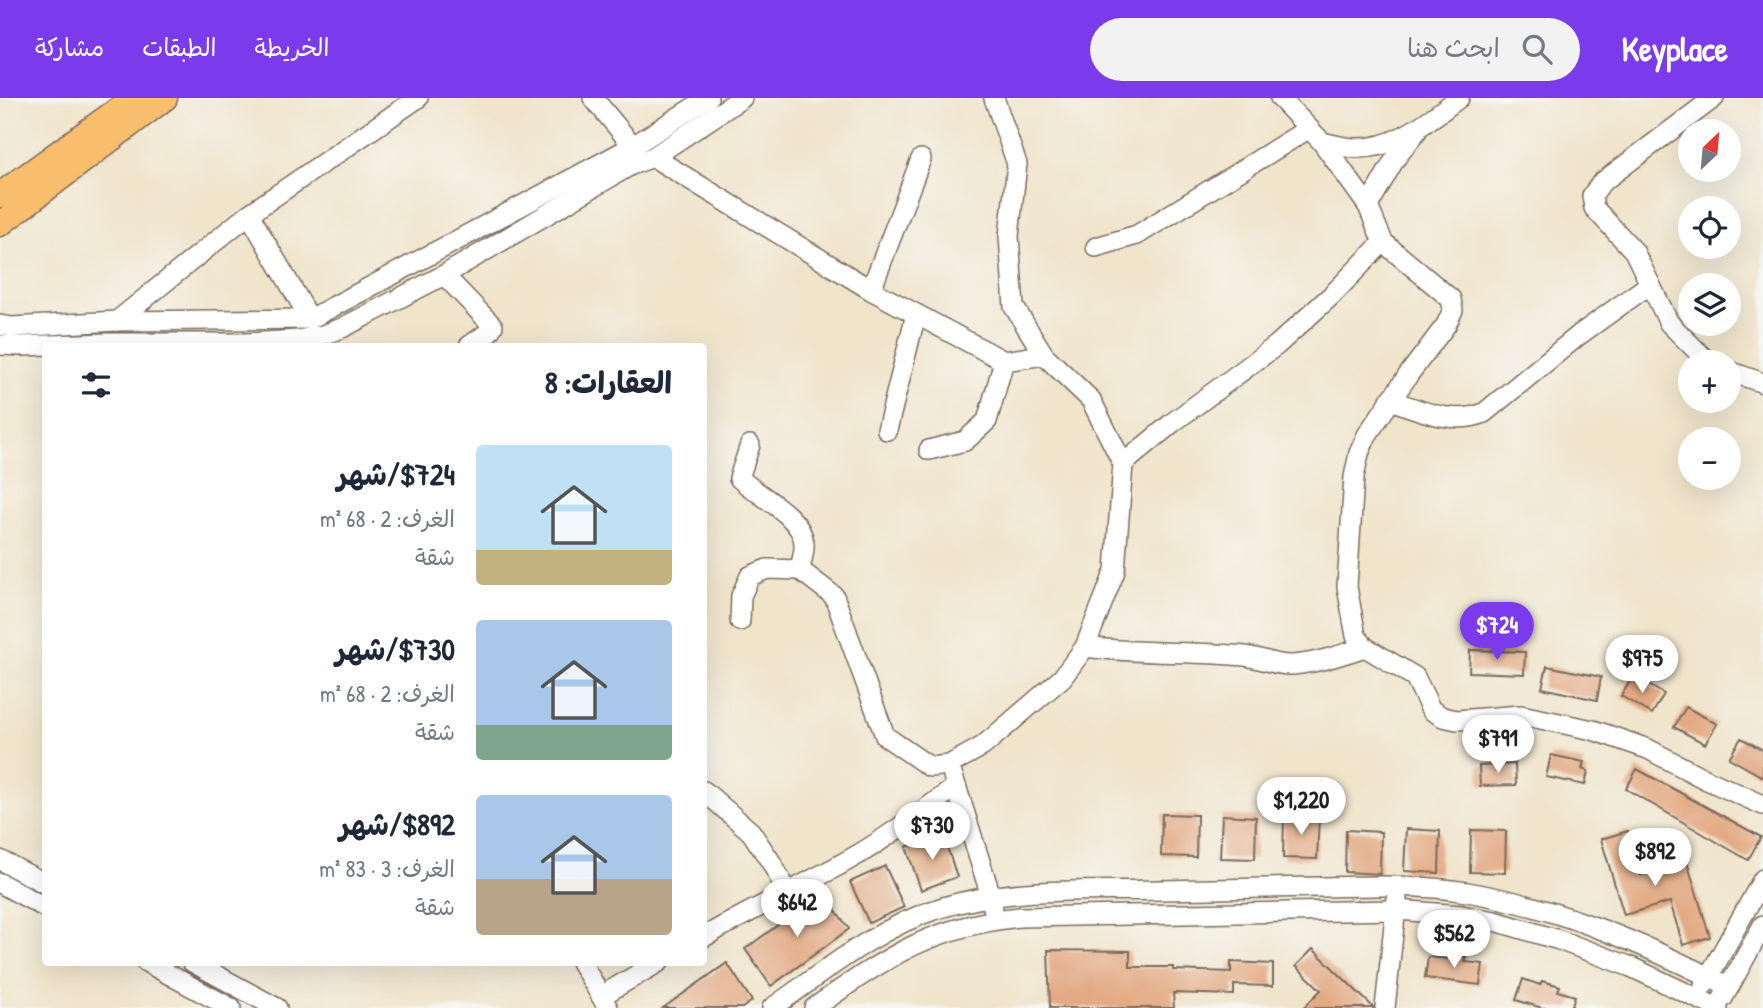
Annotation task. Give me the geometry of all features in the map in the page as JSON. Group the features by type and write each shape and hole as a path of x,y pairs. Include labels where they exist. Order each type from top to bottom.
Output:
{"main road":[{"path":"0,225 164,98"},
{"path":"0,195 125,101"}],"street":[{"path":"117,321 248,214 418,98"},
{"path":"593,98 633,146"},
{"path":"0,325 12,327 139,320 310,318 633,146 708,98"},
{"path":"262,343 306,338 342,328 444,275 631,166 653,157 741,98"},
{"path":"740,621 741,596 750,576 767,569 800,570 834,596 885,736 930,767 949,765 983,746 1062,678 1084,647 1115,570 1123,464 1091,400 1044,355 1014,307 1009,236 1017,164 995,98"},
{"path":"1280,98 1315,135 1368,206 1383,242 1451,299 1453,310 1446,325 1390,400 1367,435 1359,453 1354,477 1347,587 1356,636 1365,647 1415,677 1431,710 1443,717 1457,720 1521,715 1593,730 1648,749 1763,806"},
{"path":"1096,247 1137,235 1315,135 1354,149 1383,146 1423,124 1459,98"},
{"path":"1696,350 1668,323 1634,251 1594,208 1592,196 1601,183 1714,98"},
{"path":"1368,206 1395,159 1423,124"},
{"path":"653,157 871,290 1004,360 1044,355"},
{"path":"871,290 921,159"},
{"path":"248,214 310,318"},
{"path":"1123,464 1172,423 1277,345 1334,294 1383,242"},
{"path":"444,275 493,326 472,343"},
{"path":"1390,400 1444,417 1469,419 1484,413 1580,335 1650,284"},
{"path":"887,430 916,314"},
{"path":"139,320 140,343"},
{"path":"342,328 350,343"},
{"path":"0,345 42,346"},
{"path":"929,450 965,441 987,421 1004,360"},
{"path":"1741,376 1763,383"},
{"path":"750,445 739,478 752,490 782,509 797,527 804,542 800,570"},
{"path":"1084,647 1112,651 1248,656 1289,665 1327,660 1365,647"},
{"path":"949,765 991,896 995,919"},
{"path":"707,935 861,853 956,787"},
{"path":"707,795 751,832 788,893"},
{"path":"0,860 42,882"},
{"path":"1694,1002 1763,879"},
{"path":"0,883 42,906"},
{"path":"1385,1008 1398,886"},
{"path":"772,1008 887,930 938,908 991,896 1045,892 1398,886 1465,892 1534,907 1640,945 1729,987"},
{"path":"814,1008 899,952 945,931 995,919 1397,910 1461,915 1527,930 1621,963 1694,1002 1718,1008 1763,925"},
{"path":"153,966 231,1008"},
{"path":"199,966 277,1008"},
{"path":"583,966 605,1002 654,966"}],"building":[{"path":"1470,650 1525,652 1524,674 1469,672"},
{"path":"1547,666 1601,677 1597,700 1542,688"},
{"path":"1633,676 1664,694 1652,714 1621,696"},
{"path":"1686,707 1717,724 1705,744 1674,727"},
{"path":"1741,738 1763,750 1763,777 1729,758"},
{"path":"1551,755 1584,762 1582,769 1588,771 1585,785 1546,777"},
{"path":"1515,764 1516,785 1480,786 1479,766"},
{"path":"1637,769 1761,837 1748,860 1626,789"},
{"path":"1162,814 1197,815 1196,857 1161,856"},
{"path":"1222,815 1256,817 1255,859 1220,858"},
{"path":"1284,816 1319,817 1317,859 1283,858"},
{"path":"1406,829 1440,831 1439,873 1404,871"},
{"path":"1346,830 1381,832 1380,874 1345,872"},
{"path":"1471,830 1506,831 1505,873 1470,872"},
{"path":"1628,831 1641,875 1687,862 1710,937 1683,945 1670,902 1624,915 1601,839"},
{"path":"943,835 957,877 921,890 906,847"},
{"path":"885,866 904,907 869,923 850,882"},
{"path":"823,892 849,929 771,986 745,949"},
{"path":"1313,949 1373,1008 1303,1008 1321,990 1296,966"},
{"path":"1048,950 1130,951 1130,967 1173,967 1173,970 1231,972 1231,962 1273,964 1273,986 1234,985 1234,995 1173,993 1174,1008 1050,1008"},
{"path":"1447,955 1466,957 1465,962 1483,964 1480,985 1425,978 1428,957 1447,959"},
{"path":"727,963 752,1001 742,1008 663,1008"},
{"path":"1523,979 1540,985 1542,981 1560,986 1558,991 1575,996 1571,1008 1542,1008 1516,1000"}]}
